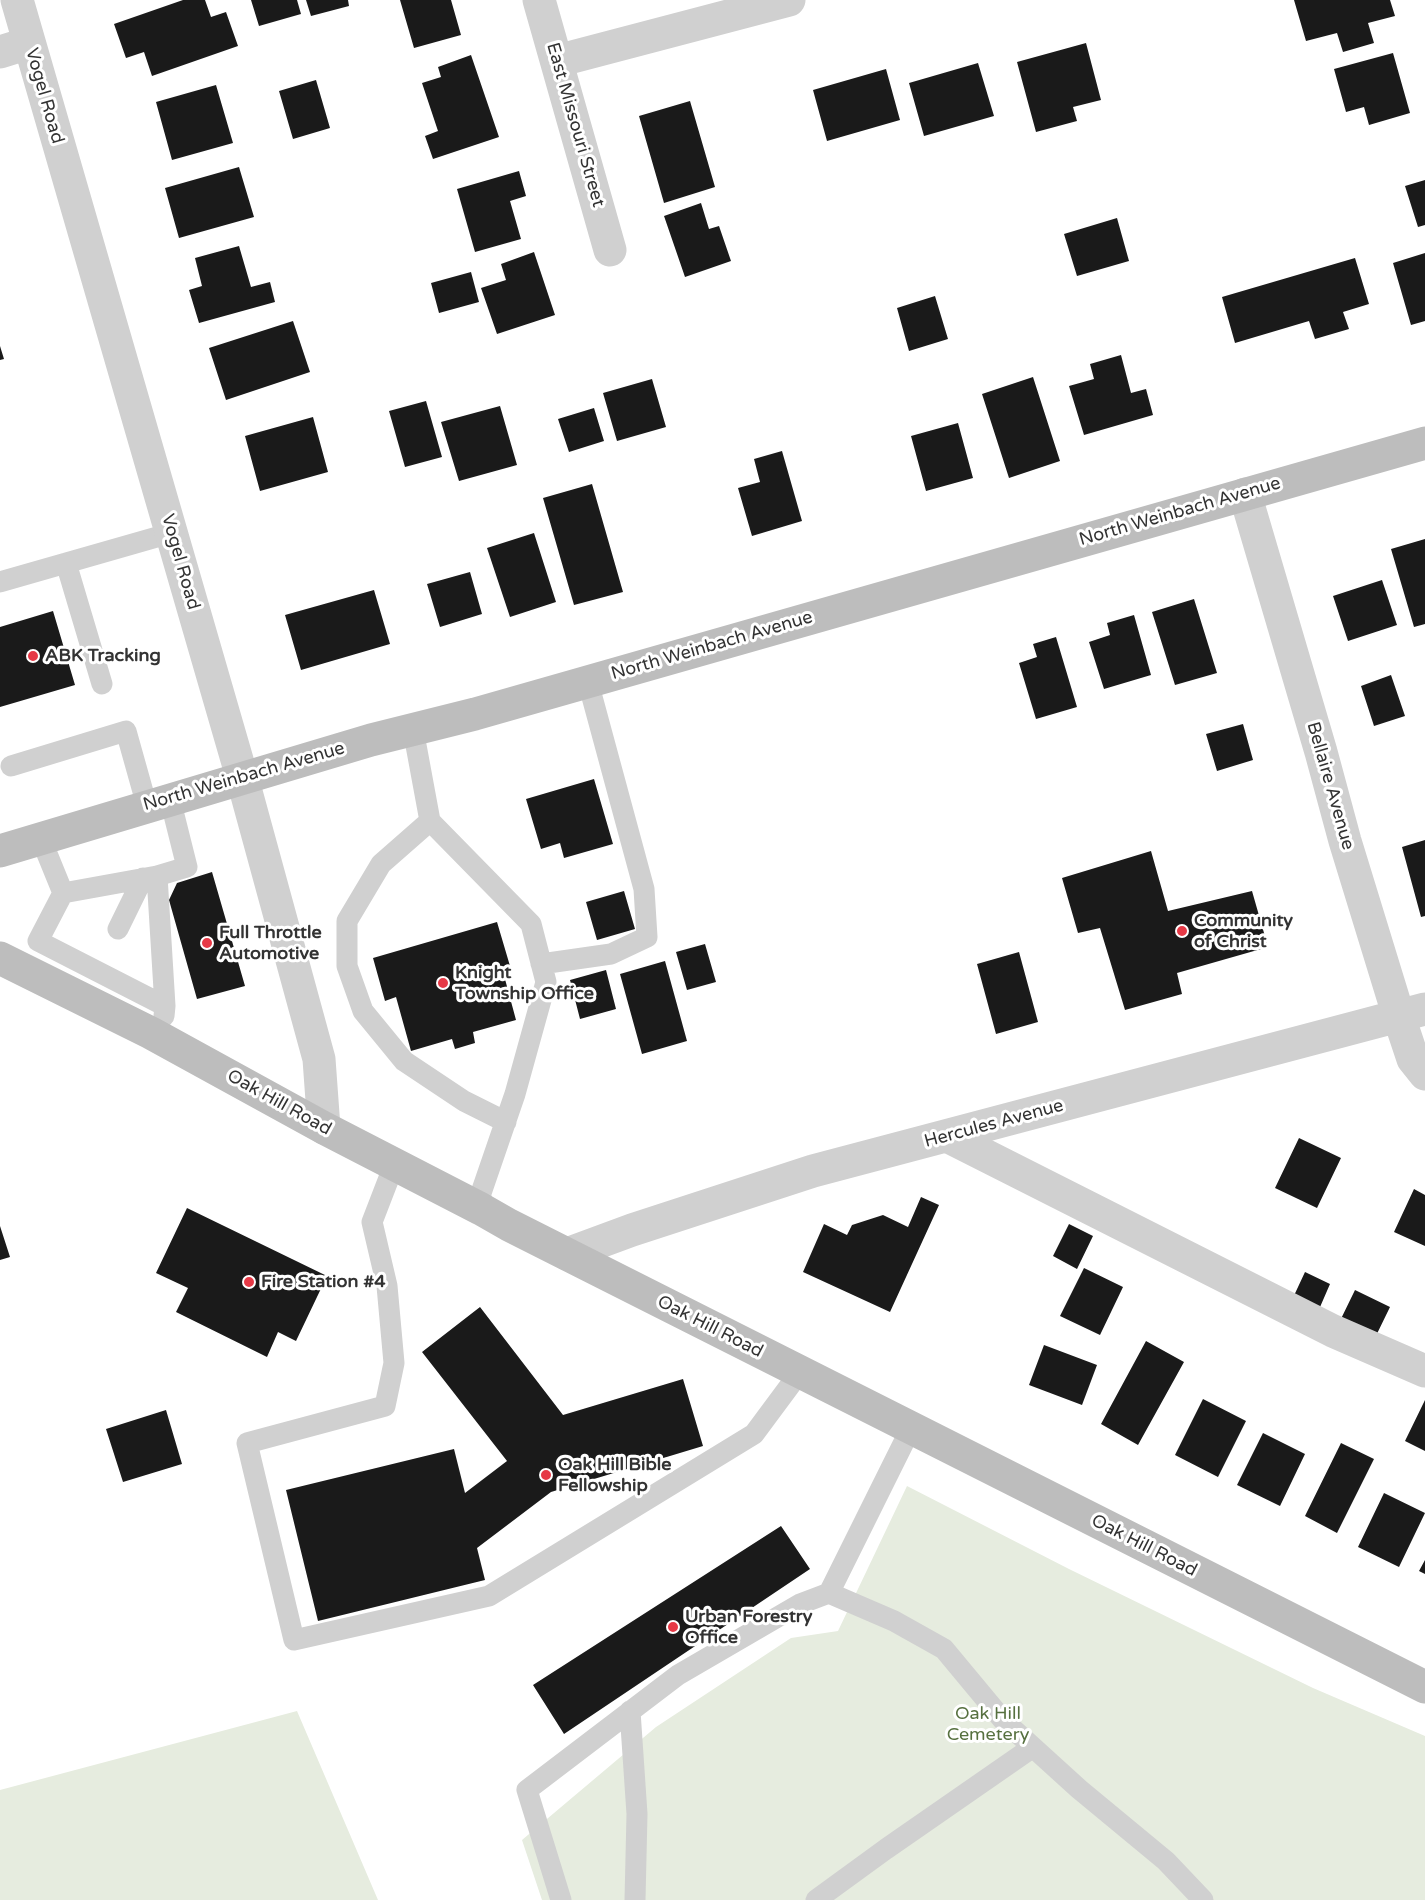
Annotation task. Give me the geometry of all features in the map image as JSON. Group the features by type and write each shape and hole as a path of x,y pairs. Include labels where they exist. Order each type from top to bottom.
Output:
{"main road":[{"name":"North Weinbach Avenue","path":"0,851 371,740 588,682 1425,443"},
{"name":"Oak Hill Road","path":"10,963 161,1039 509,1225 1425,1687"}],"street":[{"name":"Vogel Road","path":"17,0 15,47 171,533 242,777 319,1059 324,1128"},
{"name":"East Missouri Street","path":"539,0 610,250"},
{"path":"557,62 789,0"},
{"name":"Bellaire Avenue","path":"1245,494 1345,841 1412,1013 1413,1059 1425,1074"},
{"name":"Hercules Avenue","path":"567,1254 632,1230 813,1171 1412,1013"},
{"path":"947,1136 1333,1331 1425,1371"}],"lane":[{"path":"0,582 171,533"},
{"path":"66,563 102,684"},
{"path":"541,964 611,954 647,937 644,889 588,682"},
{"path":"413,729 430,821 531,924 546,982 506,1122 482,1192 482,1209"},
{"path":"11,766 126,731 187,867 150,877 63,892"},
{"path":"430,821 381,864 347,921 347,966 363,1011 404,1060 464,1101 506,1122"},
{"path":"10,963 38,941 63,892 41,839"},
{"path":"118,929 150,877"},
{"path":"150,877 165,1006 161,1039"},
{"path":"38,941 96,968 165,1006"},
{"path":"394,1165 372,1222 387,1286 394,1363 385,1406 247,1443 294,1640 489,1596 754,1434 800,1372"},
{"path":"561,1900 527,1790 678,1675 800,1604 829,1593 911,1428"},
{"path":"829,1593 894,1621 944,1649 1003,1720 1166,1861 1203,1900"},
{"path":"630,1712 637,1814 635,1900"},
{"path":"816,1900 1034,1747"}],"green space":[{"name":"Oak Hill Cemetery","path":"907,1486 1069,1569 1313,1688 1425,1736 1425,1900 542,1900 522,1840 656,1727 791,1638 838,1631"},
{"path":"297,1711 378,1900 0,1900 0,1790"}],"building":[{"path":"183,0 205,0 211,17 226,12 238,46 152,76 144,52 126,58 114,24"},
{"path":"251,0 297,0 301,14 259,26"},
{"path":"306,0 348,0 349,6 311,16"},
{"path":"400,0 451,0 461,35 414,48"},
{"path":"1294,0 1390,0 1395,16 1368,23 1374,43 1343,52 1337,33 1306,41"},
{"path":"1086,43 1101,100 1073,107 1077,121 1036,132 1017,62"},
{"path":"1393,53 1410,113 1369,125 1364,107 1346,112 1334,69"},
{"path":"471,55 499,137 433,159 425,136 438,131 422,83 441,77 438,67"},
{"path":"978,63 994,116 924,136 909,83"},
{"path":"886,69 900,120 827,141 813,90"},
{"path":"316,80 330,128 293,139 279,91"},
{"path":"216,85 233,143 172,160 156,102"},
{"path":"690,101 715,187 664,203 639,116"},
{"path":"239,167 254,217 179,238 165,188"},
{"path":"519,171 526,196 510,201 521,239 475,252 457,189"},
{"path":"1425,180 1425,225 1418,227 1405,186"},
{"path":"701,203 709,229 719,226 731,261 685,277 664,216"},
{"path":"1117,218 1129,261 1077,276 1064,234"},
{"path":"239,246 251,287 270,282 275,302 199,323 189,290 202,286 195,258"},
{"path":"534,252 555,315 497,334 481,288 506,280 501,264"},
{"path":"1425,253 1425,321 1411,325 1393,263"},
{"path":"1355,258 1369,304 1343,312 1349,329 1315,339 1309,321 1235,343 1222,297"},
{"path":"471,272 479,302 439,313 431,283"},
{"path":"935,296 948,339 909,351 897,308"},
{"path":"293,321 310,372 226,400 209,348"},
{"path":"0,346 4,359 0,360"},
{"path":"1121,355 1131,393 1146,389 1153,415 1084,435 1069,386 1094,379 1090,364"},
{"path":"1033,377 1060,461 1009,478 982,394"},
{"path":"652,379 666,427 617,441 603,393"},
{"path":"426,401 442,457 405,467 389,411"},
{"path":"500,406 517,465 459,481 441,422"},
{"path":"594,408 604,441 569,452 558,419"},
{"path":"313,417 328,472 260,491 245,436"},
{"path":"958,423 973,478 926,491 911,436"},
{"path":"782,451 802,521 752,536 738,488 760,482 754,459"},
{"path":"592,484 623,592 574,605 543,498"},
{"path":"534,533 556,602 510,617 487,548"},
{"path":"1425,539 1425,624 1414,627 1391,549"},
{"path":"470,572 482,614 440,627 427,584"},
{"path":"1382,580 1397,625 1348,641 1333,596"},
{"path":"374,590 390,644 301,670 285,615"},
{"path":"1194,599 1217,673 1175,685 1152,612"},
{"name":"ABK Tracking","path":"53,611 75,685 0,707 0,627"},
{"path":"1134,615 1151,675 1104,689 1089,642 1110,635 1107,623"},
{"path":"1056,637 1077,707 1036,719 1019,663 1037,657 1033,644"},
{"path":"1391,675 1405,716 1374,726 1361,686"},
{"path":"1243,724 1253,760 1217,771 1206,734"},
{"path":"594,779 613,844 564,858 560,843 541,849 526,799"},
{"path":"1425,840 1425,916 1421,917 1402,847"},
{"name":"Community of Christ","path":"1151,851 1168,911 1252,891 1268,947 1177,973 1182,994 1125,1010 1100,928 1078,933 1062,878"},
{"name":"Full Throttle Automotive","path":"212,872 245,986 197,999 169,900 177,883"},
{"path":"624,891 635,929 597,940 586,902"},
{"name":"Knight Township Office","path":"497,922 510,966 502,968 516,1020 473,1032 475,1043 455,1049 452,1039 411,1051 396,997 385,1001 373,958"},
{"path":"705,944 716,982 687,990 676,952"},
{"path":"1019,952 1038,1022 996,1034 977,964"},
{"path":"665,961 687,1041 642,1054 620,974"},
{"path":"606,970 616,1009 580,1019 570,980"},
{"path":"1299,1138 1341,1158 1317,1208 1275,1188"},
{"path":"1414,1189 1425,1195 1425,1246 1394,1232"},
{"path":"921,1197 939,1205 890,1312 803,1272 824,1224 847,1235 852,1225 883,1215 908,1227"},
{"name":"Fire Station #4","path":"187,1208 327,1276 296,1341 278,1332 267,1357 176,1312 188,1288 156,1273"},
{"path":"1069,1224 1093,1236 1077,1269 1053,1256"},
{"path":"0,1226 10,1257 0,1260"},
{"path":"1084,1268 1123,1287 1100,1335 1060,1316"},
{"path":"1305,1272 1330,1284 1317,1314 1291,1302"},
{"path":"1355,1290 1390,1307 1372,1344 1337,1327"},
{"name":"Oak Hill Bible Fellowship","path":"480,1307 563,1415 683,1379 703,1446 551,1492 477,1548 485,1580 318,1621 286,1490 454,1449 465,1493 507,1461 422,1352"},
{"path":"1146,1341 1184,1362 1138,1445 1101,1424"},
{"path":"1044,1345 1097,1365 1082,1405 1029,1385"},
{"path":"1203,1399 1246,1421 1218,1477 1175,1455"},
{"path":"1425,1400 1425,1451 1405,1441"},
{"path":"166,1410 182,1464 123,1482 106,1429"},
{"path":"1263,1433 1305,1454 1280,1506 1237,1485"},
{"path":"1341,1443 1374,1459 1337,1533 1305,1516"},
{"path":"1384,1493 1425,1513 1399,1567 1358,1547"},
{"name":"Urban Forestry Office","path":"781,1526 810,1569 564,1734 533,1685"},
{"path":"1425,1560 1425,1574 1419,1571"}],"place":[{"name":"ABK Tracking","path":"33,656"},
{"name":"Community of Christ","path":"1182,931"},
{"name":"Full Throttle Automotive","path":"207,943"},
{"name":"Knight Township Office","path":"443,983"},
{"name":"Fire Station #4","path":"249,1282"},
{"name":"Oak Hill Bible Fellowship","path":"546,1475"},
{"name":"Urban Forestry Office","path":"673,1627"}]}
